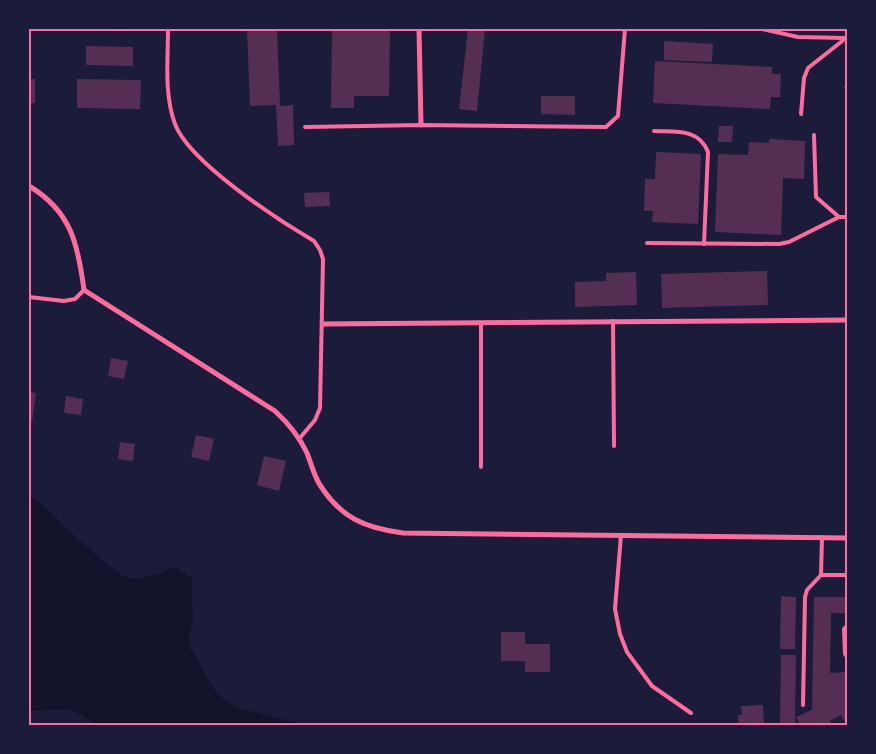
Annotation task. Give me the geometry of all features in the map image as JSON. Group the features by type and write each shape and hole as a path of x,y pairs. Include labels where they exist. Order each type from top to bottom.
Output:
{"street":[{"path":"419,29 420,125"},
{"path":"29,186 42,194 56,207 73,233 84,290 275,411 300,439 319,484 336,505 356,521 376,529 402,532 847,538"},
{"path":"323,324 613,320 847,320"}],"lane":[{"path":"168,29 169,94 175,125 184,140 201,158 254,201 314,242 320,250 323,259 320,408 316,420 300,439"},
{"path":"305,127 420,125 606,127 618,116 626,29"},
{"path":"762,29 790,36 847,38"},
{"path":"790,29 790,36"},
{"path":"802,114 804,78 808,68 847,38"},
{"path":"654,131 692,133 705,144 708,152 704,244"},
{"path":"814,135 816,197 839,217"},
{"path":"647,243 789,242 839,217 847,217"},
{"path":"29,296 64,301 75,299 84,290"},
{"path":"613,320 614,446"},
{"path":"481,322 481,467"},
{"path":"621,535 615,609 620,634 627,652 648,682 691,713"},
{"path":"803,705 806,597 807,590 822,575 822,537"},
{"path":"822,575 847,575"},
{"path":"847,626 844,629 844,654 847,657"}],"shaded area":[{"path":"29,495 122,575 130,578 141,578 159,574 175,567 193,579 191,591 193,620 189,635 191,649 217,694 235,707 307,725 96,725 70,710 29,710"}],"building":[{"path":"247,29 277,29 280,106 293,105 294,145 278,146 276,105 250,106"},
{"path":"332,29 390,29 389,96 354,96 354,108 331,108"},
{"path":"468,29 485,29 477,111 459,109"},
{"path":"664,41 713,44 712,62 664,60"},
{"path":"86,46 133,47 133,66 86,65"},
{"path":"655,61 772,67 772,74 781,74 780,97 771,97 770,109 653,103"},
{"path":"29,79 35,79 35,103 29,103"},
{"path":"77,79 141,80 140,109 77,108"},
{"path":"541,96 575,96 575,115 541,114"},
{"path":"719,126 733,126 732,142 718,142"},
{"path":"769,139 805,141 804,179 783,178 781,235 715,232 718,154 748,155 749,142 769,143"},
{"path":"656,152 701,154 698,224 652,222 653,211 644,211 645,179 655,179"},
{"path":"329,192 330,206 305,207 304,193"},
{"path":"767,271 768,305 662,308 661,274"},
{"path":"636,272 637,305 575,307 575,282 606,281 606,273"},
{"path":"111,358 128,361 124,379 108,376"},
{"path":"29,392 36,393 32,422 29,421"},
{"path":"66,396 83,399 81,415 64,413"},
{"path":"196,435 214,439 209,461 191,457"},
{"path":"120,442 135,444 133,461 118,459"},
{"path":"264,456 286,461 279,491 257,485"},
{"path":"781,596 796,597 795,649 780,649"},
{"path":"814,597 847,597 847,613 831,613 830,673 847,672 847,725 841,715 830,721 832,725 800,725 796,717 812,710"},
{"path":"501,632 525,632 525,644 550,644 550,672 525,672 525,661 501,661"},
{"path":"781,655 796,655 795,725 780,725"},
{"path":"763,705 764,725 739,725 738,715 742,715 741,706"}]}
